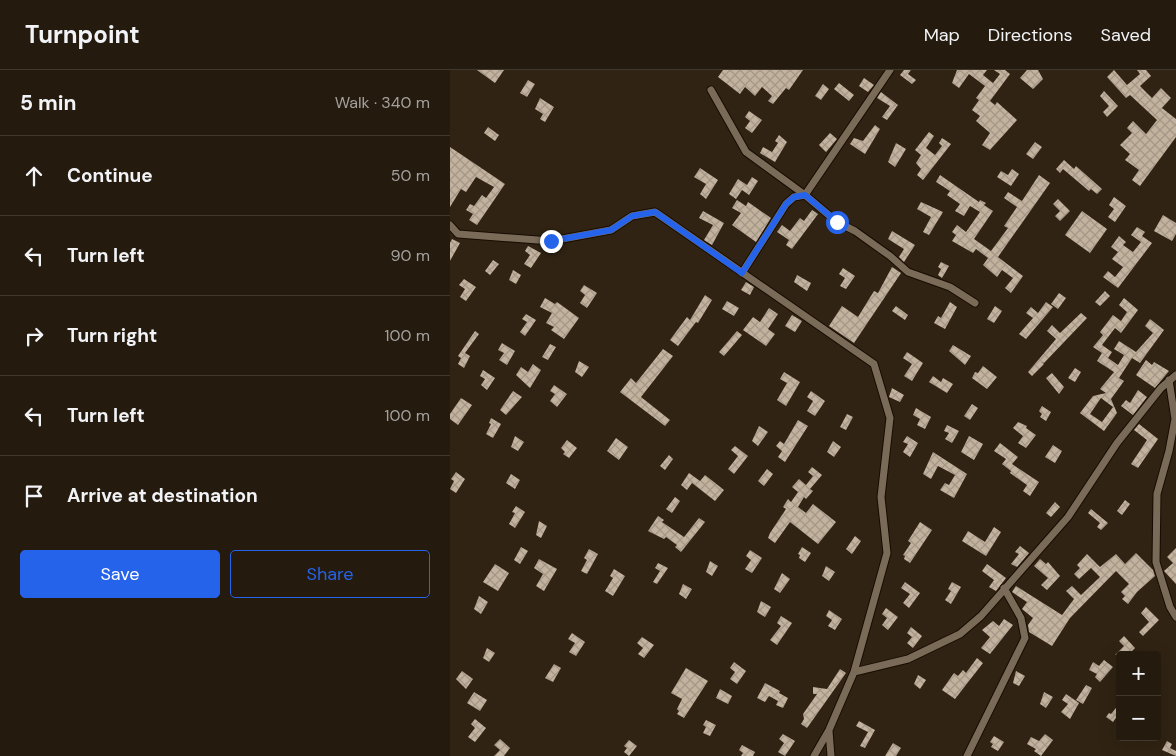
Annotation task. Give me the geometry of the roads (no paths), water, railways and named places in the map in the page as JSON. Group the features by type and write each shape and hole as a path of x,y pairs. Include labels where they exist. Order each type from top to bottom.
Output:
{"street":[{"path":"742,273 786,204 794,197 805,195 890,70"},
{"path":"711,90 746,152 805,195 837,222 855,231 890,256 908,272 950,287 974,303"},
{"path":"450,226 458,234 551,241 611,230 632,216 655,212 874,364 890,418 881,497 887,553 854,672 829,730 814,756"},
{"path":"854,672 908,660 960,634 981,616 1068,516 1117,443 1176,374"},
{"path":"1169,380 1175,418 1169,451 1157,494 1156,562 1170,607 1176,617"},
{"path":"967,756 1025,638 1021,618 1004,588"},
{"path":"829,730 831,756"}]}
